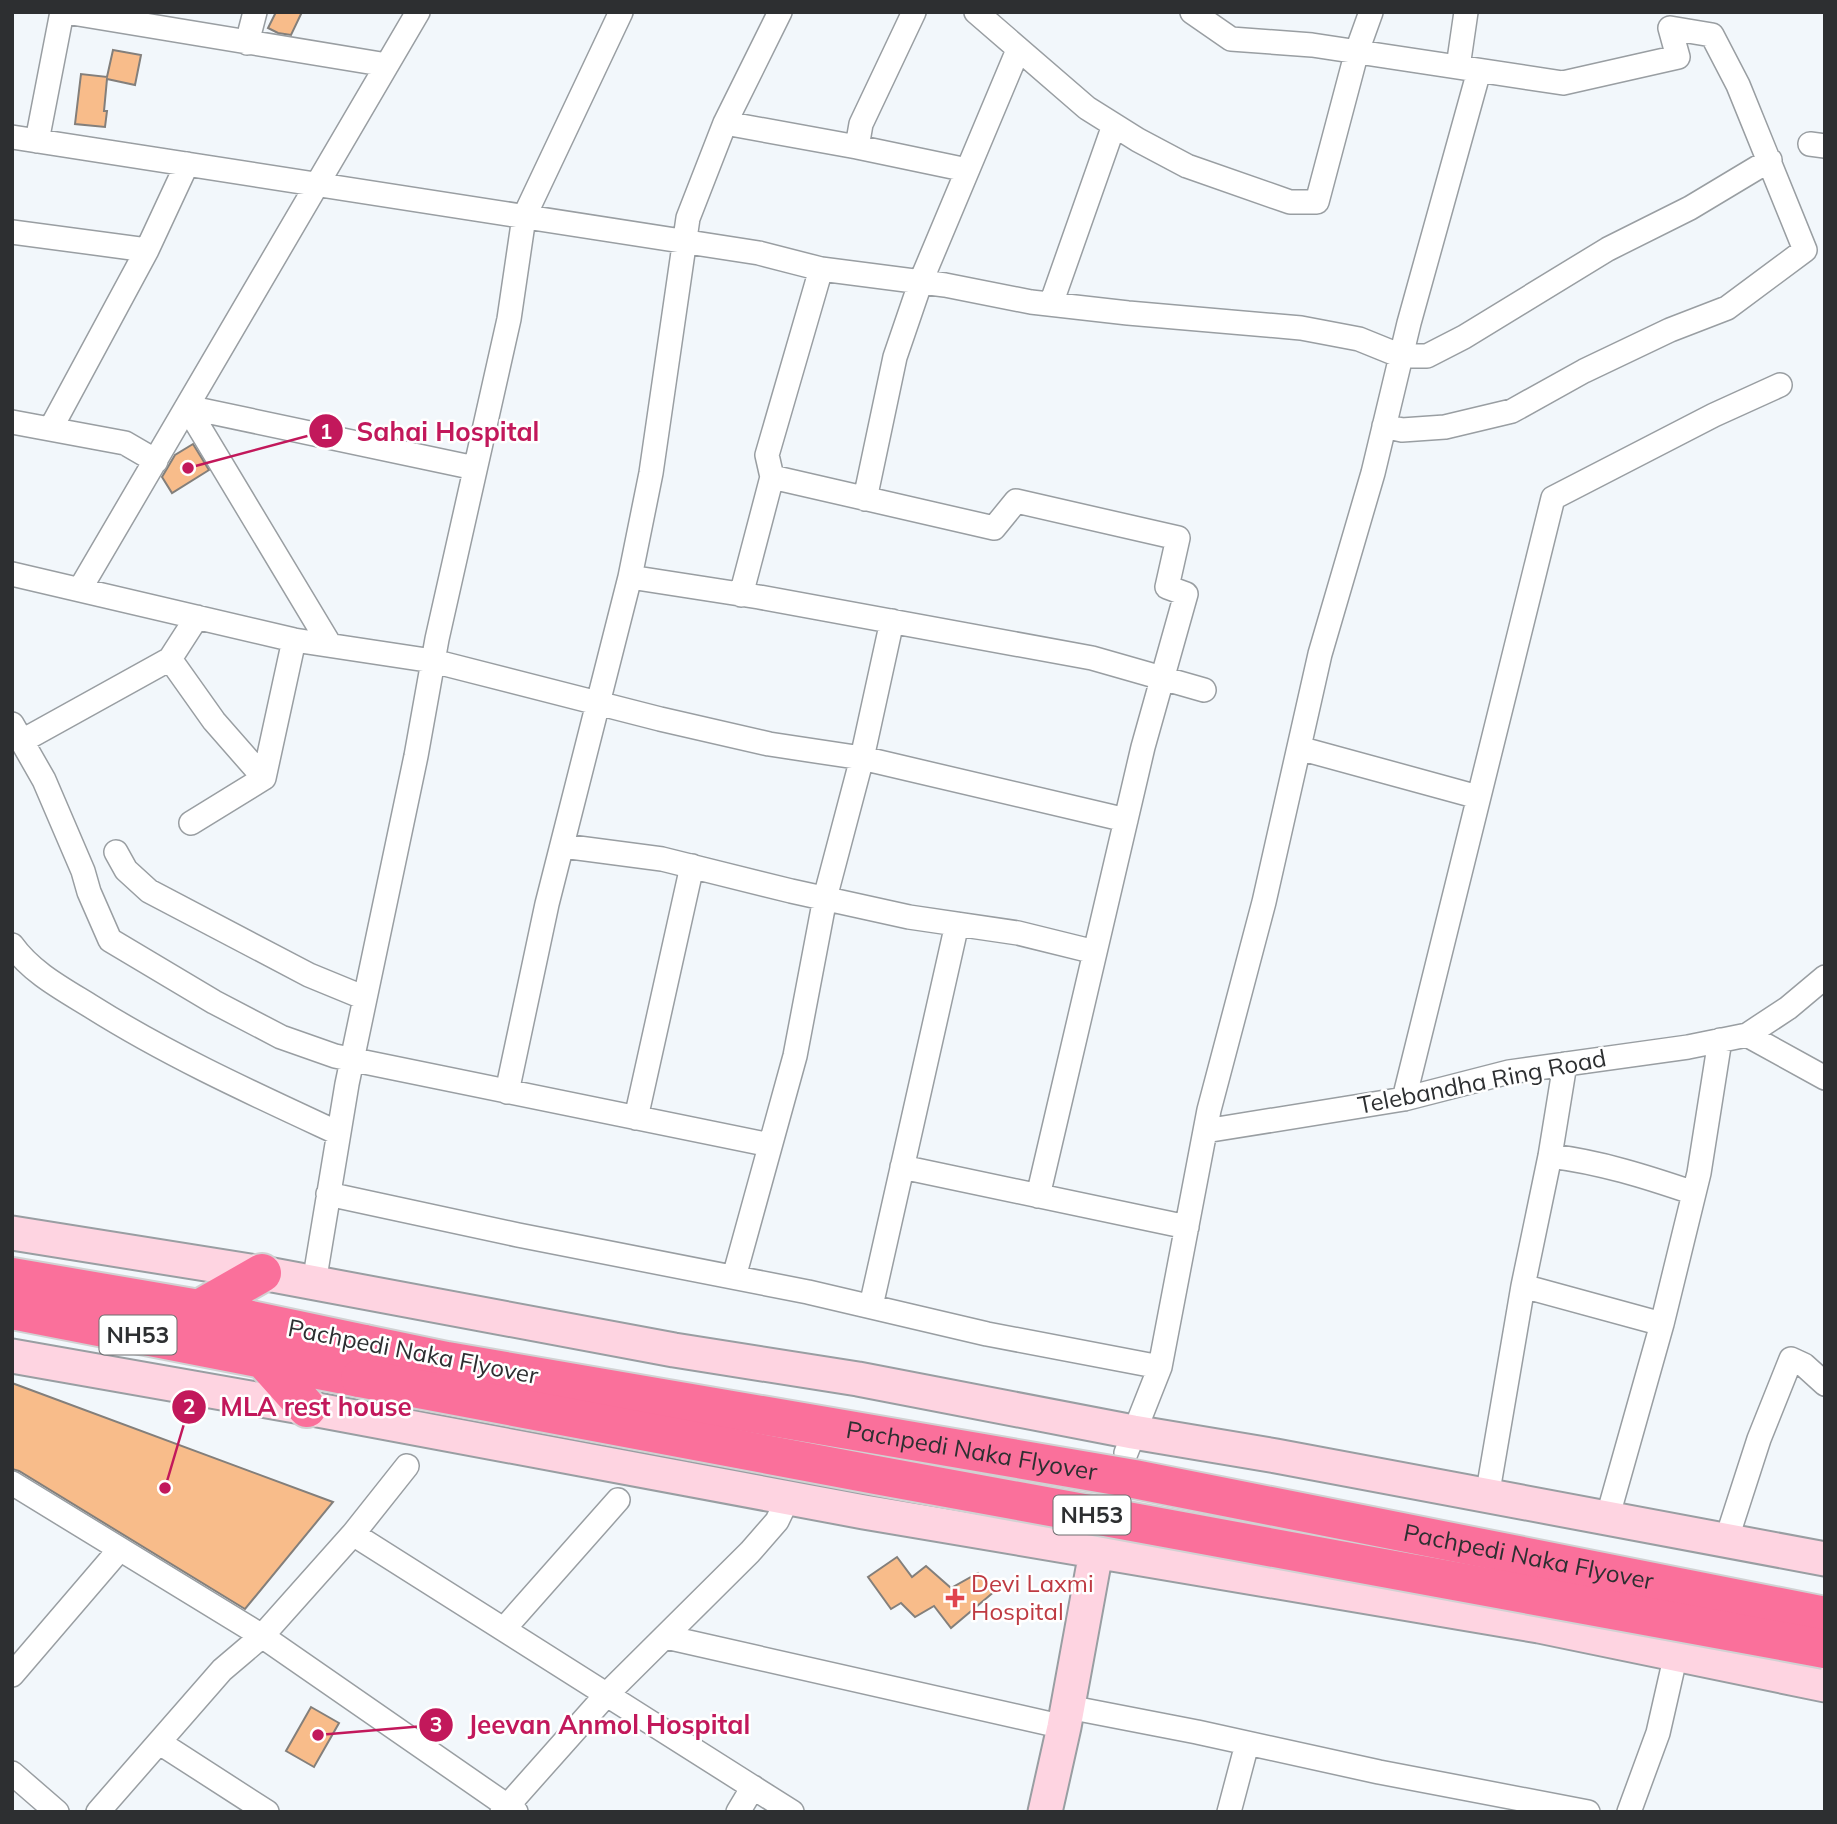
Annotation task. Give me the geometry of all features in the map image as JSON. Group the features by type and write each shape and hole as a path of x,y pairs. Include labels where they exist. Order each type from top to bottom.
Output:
{"highway":[{"path":"199,1309 262,1273"},
{"name":"NH53","path":"12,1277 199,1309"},
{"name":"Pachpedi Naka Flyover","path":"199,1309 362,1361 890,1478 1825,1649"},
{"name":"NH53","path":"12,1310 264,1360"},
{"path":"264,1360 307,1408"},
{"name":"Pachpedi Naka Flyover","path":"264,1360 461,1364 1134,1479 1825,1616"}],"main road":[{"path":"12,1233 262,1273 674,1350 858,1379 1130,1443 1276,1456 1825,1559"},
{"path":"12,1356 788,1498 1098,1544 1539,1626 1825,1685"},
{"path":"1045,1812 1066,1717 1098,1544"}],"street":[{"path":"37,141 64,12 387,65"},
{"path":"247,43 255,12"},
{"path":"80,589 418,12"},
{"path":"314,1283 352,1059 416,756 433,661 509,319 524,217 621,12"},
{"path":"507,1092 547,904 630,577 651,473 688,218 725,123 780,12"},
{"path":"857,147 860,124 914,12"},
{"path":"976,12 1087,108 1114,125 1187,166 1290,202 1317,202 1357,51 1371,12"},
{"path":"1192,12 1231,38 1357,51 1563,83 1678,57 1670,28 1712,35 1738,85 1805,250 1727,307 1670,330 1584,371 1512,411 1445,427 1402,430 1384,426"},
{"path":"1130,1443 1160,1367 1205,1131 1264,902 1320,654 1373,474 1469,69 1466,12"},
{"path":"865,499 895,357 921,281 1018,50"},
{"path":"725,123 967,170"},
{"path":"1051,304 1114,125"},
{"path":"12,137 686,241 759,253 821,269 921,281 1051,304 1301,328 1359,339 1401,356 1427,356 1464,337 1608,249 1690,208 1770,160"},
{"path":"51,428 147,250 187,164"},
{"path":"12,232 147,250"},
{"path":"741,594 772,477 767,455 821,269"},
{"path":"1404,1099 1553,498 1714,415 1780,385"},
{"path":"187,407 475,468"},
{"path":"187,407 330,645"},
{"path":"12,422 125,443 156,461"},
{"path":"772,477 994,528 1016,501 1178,538 1167,587 1186,593 1143,747 1038,1196"},
{"path":"12,573 295,640 433,661 769,744 862,758 1126,820"},
{"path":"630,577 741,594 1092,658 1204,690"},
{"path":"197,617 170,659 17,732 44,780 110,940 214,1002 281,1037 335,1056 770,1145"},
{"path":"734,1277 795,1056 825,898 862,758 892,621"},
{"path":"191,823 264,778 295,640"},
{"path":"170,659 214,720 264,778"},
{"path":"1299,748 1478,797"},
{"path":"562,846 662,859 909,917 1018,933 1095,952"},
{"path":"116,852 126,870 149,891 309,975 365,998"},
{"path":"636,1118 692,866"},
{"path":"871,1307 957,924"},
{"path":"12,945 24,961 58,986 145,1040 338,1133"},
{"name":"Telebandha Ring Road","path":"1205,1131 1404,1099 1508,1072 1746,1035 1787,1008 1825,977"},
{"path":"1746,1035 1825,1077"},
{"path":"1607,1520 1662,1324 1694,1193 1720,1040"},
{"path":"1487,1497 1565,1064"},
{"path":"1550,1156 1642,1175 1694,1193"},
{"path":"902,1167 1187,1227"},
{"path":"328,1194 734,1277 987,1334 1160,1367"},
{"path":"1523,1286 1662,1324"},
{"path":"1726,1541 1759,1439 1791,1359 1804,1365 1825,1384"},
{"path":"98,1812 222,1670 262,1636 354,1534 407,1466"},
{"path":"12,1483 262,1636 508,1810 607,1694 778,1521 788,1498"},
{"path":"504,1629 618,1500"},
{"path":"354,1534 792,1812"},
{"path":"12,1675 120,1549"},
{"path":"666,1637 1066,1717 1247,1744 1588,1812"},
{"path":"1629,1812 1658,1733 1676,1654"},
{"path":"160,1743 267,1812"},
{"path":"1228,1812 1247,1744"},
{"path":"12,1773 57,1812"},
{"path":"738,1812 753,1787"}],"building":[{"path":"276,12 302,12 291,35 268,28"},
{"path":"113,50 141,55 135,85 107,79 105,127 75,124 81,74 107,77"},
{"path":"193,444 209,470 172,493 162,477 175,455"},
{"path":"12,1383 333,1502 245,1609 12,1469"},
{"path":"897,1557 912,1577 926,1566 951,1588 978,1573 995,1591 951,1628 934,1606 915,1617 901,1603 891,1609 868,1577"},
{"path":"311,1707 339,1723 314,1767 286,1751"}],"place":[{"name":"Sahai Hospital","path":"188,468"},
{"name":"MLA rest house","path":"165,1488"},
{"name":"Devi Laxmi Hospital","path":"955,1598"},
{"name":"Jeevan Anmol Hospital","path":"318,1735"}]}
